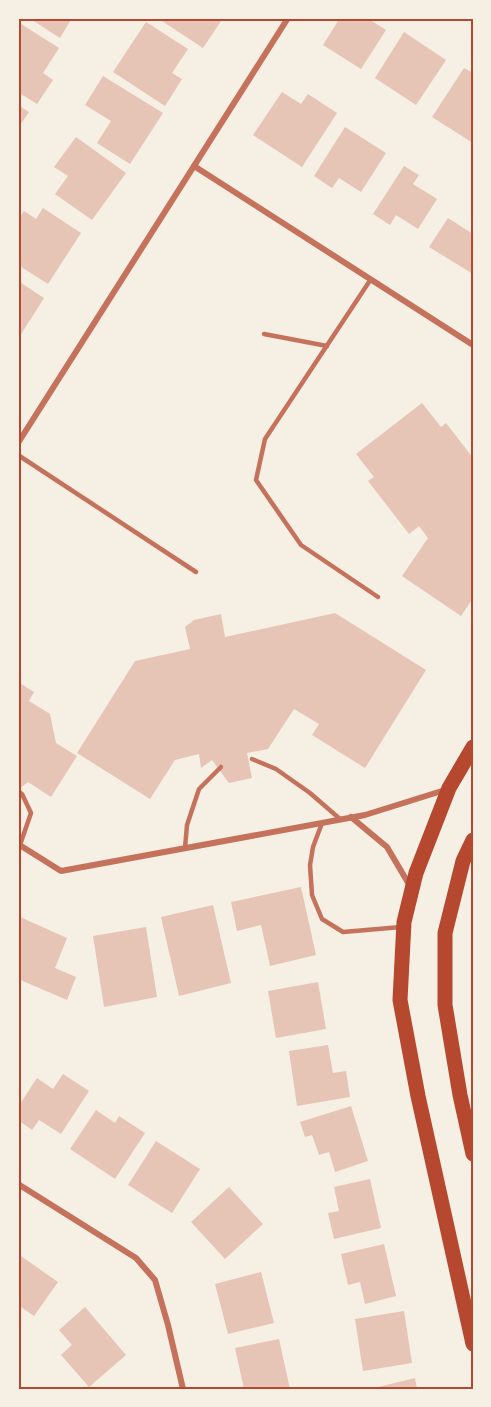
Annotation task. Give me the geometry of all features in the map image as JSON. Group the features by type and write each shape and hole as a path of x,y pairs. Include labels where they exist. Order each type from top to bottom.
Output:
{"main road":[{"path":"473,747 449,788 416,873 404,927 400,1000 418,1096 473,1344"},
{"path":"473,840 463,861 445,933 445,1005 460,1095 473,1154"}],"street":[{"path":"18,443 288,18"},
{"path":"194,166 473,345"},
{"path":"19,845 61,871 365,815 449,788"},
{"path":"351,817 387,847 412,889"},
{"path":"18,1184 136,1258 155,1280 183,1389"}],"lane":[{"path":"371,279 265,439 256,480 301,545 378,597"},
{"path":"264,334 327,346"},
{"path":"18,455 196,572"},
{"path":"252,759 276,770 310,793 340,819"},
{"path":"185,849 187,825 199,789 221,767"},
{"path":"18,792 22,794 31,813 19,845"},
{"path":"322,823 313,847 310,865 312,895 322,920 343,932 404,927"}],"building":[{"path":"29,18 72,18 60,38"},
{"path":"163,18 223,18 203,48 162,21"},
{"path":"340,18 367,18 386,30 361,69 323,45"},
{"path":"18,22 59,48 43,73 53,80 37,104 18,92"},
{"path":"146,22 188,49 172,73 182,79 165,106 113,72"},
{"path":"404,32 446,60 416,105 375,78"},
{"path":"464,68 473,73 473,143 432,117"},
{"path":"103,76 163,113 130,164 97,143 111,121 85,105"},
{"path":"282,92 301,104 308,94 337,113 302,167 253,135"},
{"path":"18,105 29,112 18,128"},
{"path":"345,127 386,153 361,192 339,178 332,188 314,176"},
{"path":"76,137 126,173 92,220 55,194 68,176 54,167"},
{"path":"404,166 419,175 413,184 437,199 418,229 396,215 390,225 373,214"},
{"path":"43,208 81,233 48,284 18,265 18,220 24,211 36,219"},
{"path":"448,218 473,234 473,274 429,247"},
{"path":"18,281 44,298 18,339"},
{"path":"422,403 441,427 446,423 473,458 473,598 461,616 402,576 428,538 419,526 409,534 368,481 374,477 356,454"},
{"path":"335,613 426,670 365,768 312,735 319,724 294,709 268,749 247,753 252,778 229,783 212,760 201,768 199,754 175,760 150,799 77,753 135,661 190,649 185,627 194,620 221,614 225,637"},
{"path":"18,682 34,692 29,701 50,714 56,743 77,756 51,797 28,782 18,790"},
{"path":"301,887 316,955 270,966 261,925 237,931 231,902"},
{"path":"213,905 231,983 179,996 161,917"},
{"path":"20,917 67,938 55,968 76,977 67,1000 18,979 18,921"},
{"path":"146,927 157,997 104,1007 93,936"},
{"path":"318,982 326,1029 276,1038 268,991"},
{"path":"328,1045 333,1073 346,1071 350,1097 297,1106 289,1051"},
{"path":"63,1074 89,1091 61,1134 39,1120 32,1130 18,1120 18,1107 37,1078 53,1089"},
{"path":"351,1106 368,1161 335,1172 329,1152 319,1155 312,1135 305,1137 300,1122"},
{"path":"96,1110 115,1123 119,1116 145,1133 115,1179 70,1149"},
{"path":"156,1141 200,1169 172,1213 128,1185"},
{"path":"370,1179 381,1228 334,1239 328,1213 339,1211 334,1187"},
{"path":"229,1187 263,1224 225,1259 191,1222"},
{"path":"384,1244 396,1296 365,1304 360,1282 348,1285 341,1254"},
{"path":"18,1254 58,1282 34,1316 18,1305"},
{"path":"261,1272 274,1323 228,1334 215,1284"},
{"path":"85,1307 126,1355 89,1387 61,1355 72,1345 59,1330"},
{"path":"404,1311 412,1363 363,1371 355,1319"},
{"path":"279,1339 290,1389 244,1389 235,1348"},
{"path":"415,1378 417,1389 374,1389 374,1388"}]}
